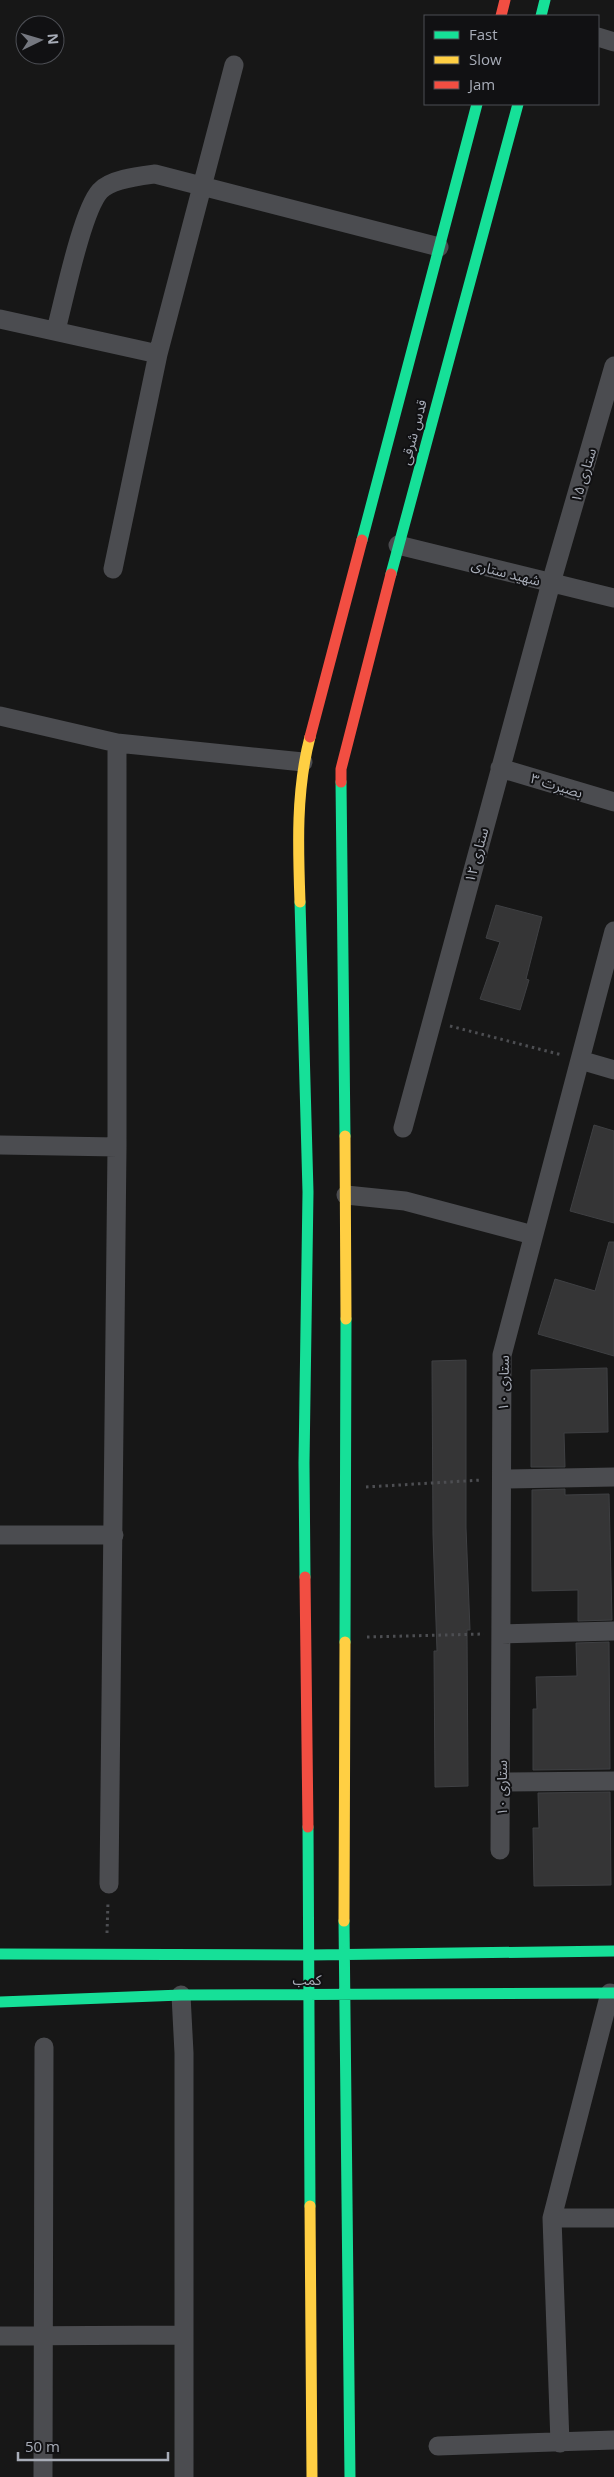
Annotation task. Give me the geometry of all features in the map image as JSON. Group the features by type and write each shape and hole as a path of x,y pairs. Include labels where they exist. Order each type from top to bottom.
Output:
{"street":[{"path":"501,15 505,0"},
{"path":"541,15 545,0"},
{"path":"599,36 614,42"},
{"path":"113,569 158,354 234,65"},
{"path":"312,2477 308,1994 310,1955 304,1463 308,1192 298,848 308,763 392,443 439,247 478,105"},
{"name":"قدس شرقی","path":"350,2477 344,1995 346,1194 340,868 336,768 398,545 418,452 518,105"},
{"path":"56,330 89,209 101,190 127,178 155,174 439,247"},
{"path":"0,319 158,354"},
{"name":"ستاری ۱۵","path":"551,583 606,425 614,366"},
{"name":"شهید ستاری","path":"398,545 614,598"},
{"name":"ستاری ۱۲","path":"403,1128 551,583"},
{"path":"0,716 117,743 308,763"},
{"path":"108,1884 114,1535 117,1147 117,743"},
{"name":"بصیرت ۳","path":"500,768 614,802"},
{"name":"ستاری ۱۰","path":"500,1850 503,1479 502,1355 614,930"},
{"path":"580,1060 614,1070"},
{"path":"0,1145 117,1147"},
{"path":"346,1194 405,1201 533,1235"},
{"path":"503,1479 614,1477"},
{"path":"0,1535 114,1535"},
{"path":"502,1634 614,1631"},
{"path":"501,1782 614,1782"},
{"name":"کمب","path":"0,1954 310,1955 614,1950"},
{"path":"560,2443 552,2218 612,1993"},
{"name":"کمب","path":"0,2002 181,1995 612,1993"},
{"path":"181,1995 184,2053 184,2477"},
{"path":"43,2477 44,2047"},
{"path":"552,2218 614,2218"},
{"path":"0,2336 184,2335"},
{"path":"438,2446 614,2440"}],"path":[{"path":"431,1021 580,1060"},
{"path":"346,1488 503,1479"},
{"path":"345,1637 502,1634"},
{"path":"106,1954 108,1884"}],"building":[{"path":"496,905 542,917 526,979 529,980 520,1010 480,999 500,942 486,938"},
{"path":"594,1125 614,1131 614,1223 570,1211"},
{"path":"609,1242 614,1242 614,1356 538,1334 555,1279 595,1291"},
{"path":"466,1360 466,1528 470,1630 467,1630 468,1786 435,1787 434,1651 437,1651 433,1534 432,1361"},
{"path":"607,1368 608,1432 564,1433 565,1467 531,1467 531,1370"},
{"path":"565,1489 565,1495 609,1494 612,1620 578,1621 578,1590 532,1591 532,1490"},
{"path":"609,1642 610,1769 533,1770 533,1709 537,1709 536,1677 577,1676 576,1643"},
{"path":"610,1792 611,1885 534,1886 533,1828 539,1828 538,1793"}],"traffic: fast":[{"path":"541,15 545,0"},
{"path":"362,540 477,105"},
{"path":"391,574 518,105"},
{"path":"341,782 345,1136"},
{"path":"300,902 308,1192 304,1463 305,1577"},
{"path":"345,1642 346,1319"},
{"path":"308,1827 310,2206"},
{"path":"344,1921 350,2477"},
{"path":"0,1954 310,1955 614,1951"},
{"path":"0,2002 181,1995 614,1993"}],"traffic: slow":[{"path":"300,902 300,798 305,757 310,737"},
{"path":"345,1136 346,1319"},
{"path":"344,1921 345,1642"},
{"path":"310,2206 312,2477"}],"traffic: jam":[{"path":"501,15 505,0"},
{"path":"310,737 362,540"},
{"path":"341,782 341,769 391,574"},
{"path":"305,1577 308,1827"}]}
